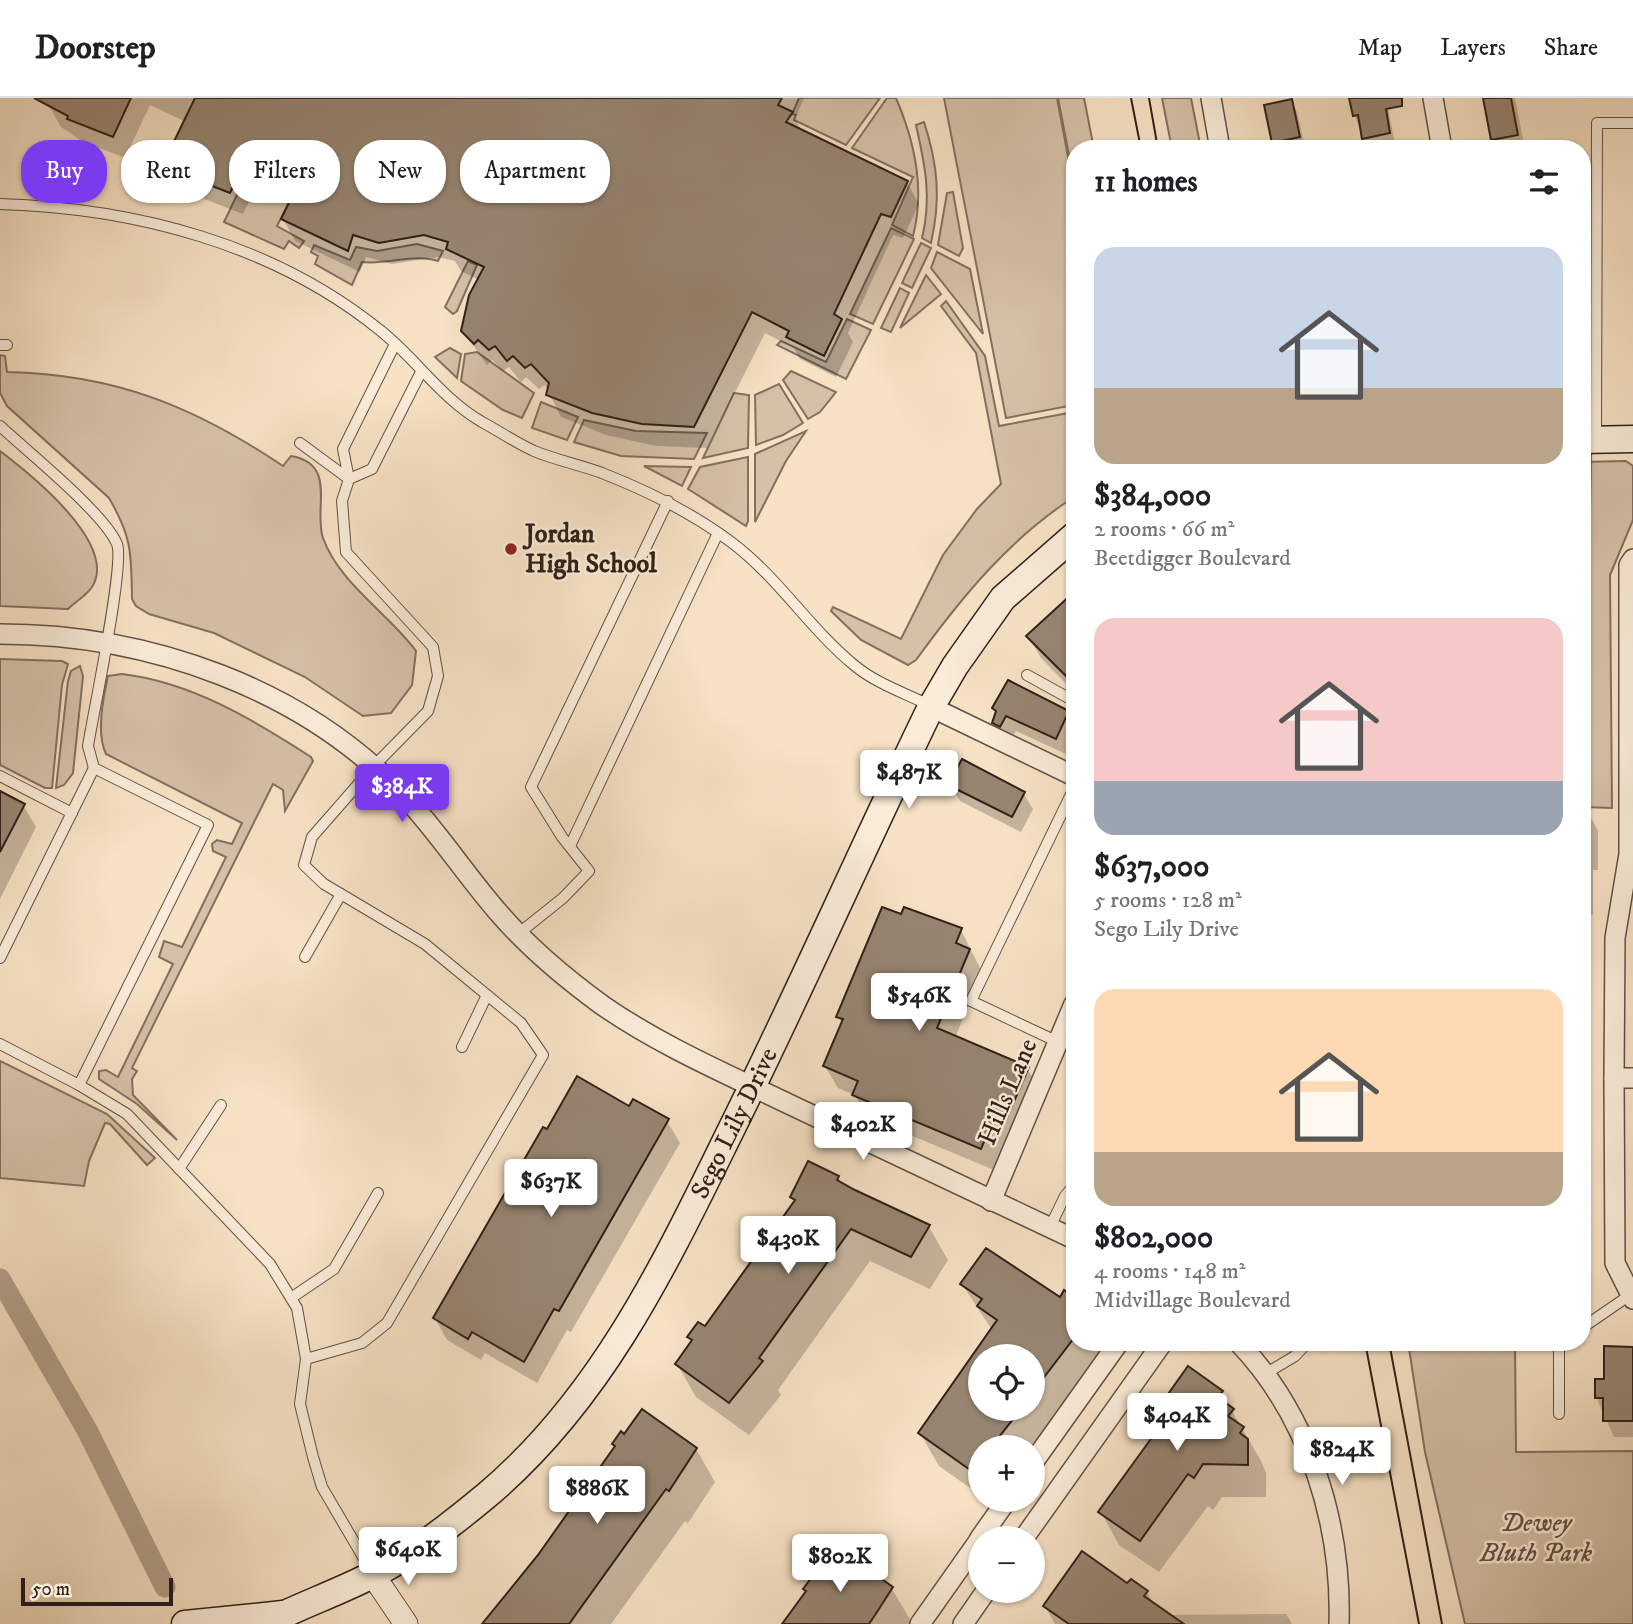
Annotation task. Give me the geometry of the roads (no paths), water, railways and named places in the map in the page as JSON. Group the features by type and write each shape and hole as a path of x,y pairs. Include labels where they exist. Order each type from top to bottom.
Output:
{"main road":[{"path":"1591,440 1633,439"},
{"name":"Sego Lily Drive","path":"185,1624 275,1619 373,1575 426,1542 488,1494 546,1439 589,1387 661,1272 932,707 955,666 1003,598 1066,543"}],"street":[{"path":"1212,98 1219,140"},
{"path":"1433,98 1440,140"},
{"path":"1631,1297 1615,1263 1624,1078 1615,938 1626,910 1629,853 1629,565 1633,559"},
{"path":"0,634 105,641 185,663 253,690 313,721 375,765 430,825 518,934 556,970 603,1005 667,1043 752,1087 1066,1235"},
{"path":"932,707 1066,772"},
{"name":"Hills Lane","path":"991,1200 1066,1023"},
{"path":"1045,1446 1113,1351"},
{"path":"1033,1526 1157,1351"},
{"path":"1246,1351 1265,1374 1295,1423 1319,1479 1332,1537 1339,1624"},
{"path":"920,1624 968,1555"},
{"path":"373,1575 406,1624"},
{"path":"963,1624 978,1603"}],"lane":[{"path":"1591,334 1597,123 1633,123"},
{"path":"0,204 97,210 193,233 268,262 302,280 354,310 395,344 421,372 472,416 535,451 601,472 668,501 718,533 765,572 810,623 856,667 932,707"},
{"path":"306,1359 362,1343 387,1323 543,1055 521,1023 425,944 324,884 304,865 312,837 375,765 428,711 438,676 433,647 346,552 342,501 349,479 343,449 395,344"},
{"path":"349,479 372,470 421,372"},
{"path":"0,426 90,510 117,545 117,581 88,746 94,768 0,958"},
{"path":"300,443 349,479"},
{"path":"518,934 563,898 589,870 531,787 668,501"},
{"path":"570,846 718,533"},
{"path":"1027,675 1066,697"},
{"path":"79,1085 208,825 94,768"},
{"path":"0,776 72,813"},
{"path":"1058,1042 971,1001 1066,805"},
{"path":"305,957 341,894"},
{"path":"462,1047 487,995"},
{"path":"0,1044 79,1085 127,1114 270,1264 297,1308 306,1359 300,1404 322,1487 373,1575"},
{"path":"179,1169 221,1105"},
{"path":"291,1298 334,1269 378,1193"},
{"path":"1050,1227 1066,1195"},
{"path":"1591,1322 1631,1297"},
{"path":"1265,1374 1300,1351"},
{"path":"1559,1351 1559,1414"}],"waterway":[{"path":"0,1279 87,1430 165,1587"}],"tram line":[{"path":"1131,98 1139,140"},
{"path":"1149,98 1156,140"},
{"path":"1367,1351 1419,1624"},
{"path":"1391,1351 1442,1624"}],"place":[{"name":"Jordan High School","path":"511,549"}],"park label":[{"name":"Dewey Bluth Park","path":"1536,1538"}]}
